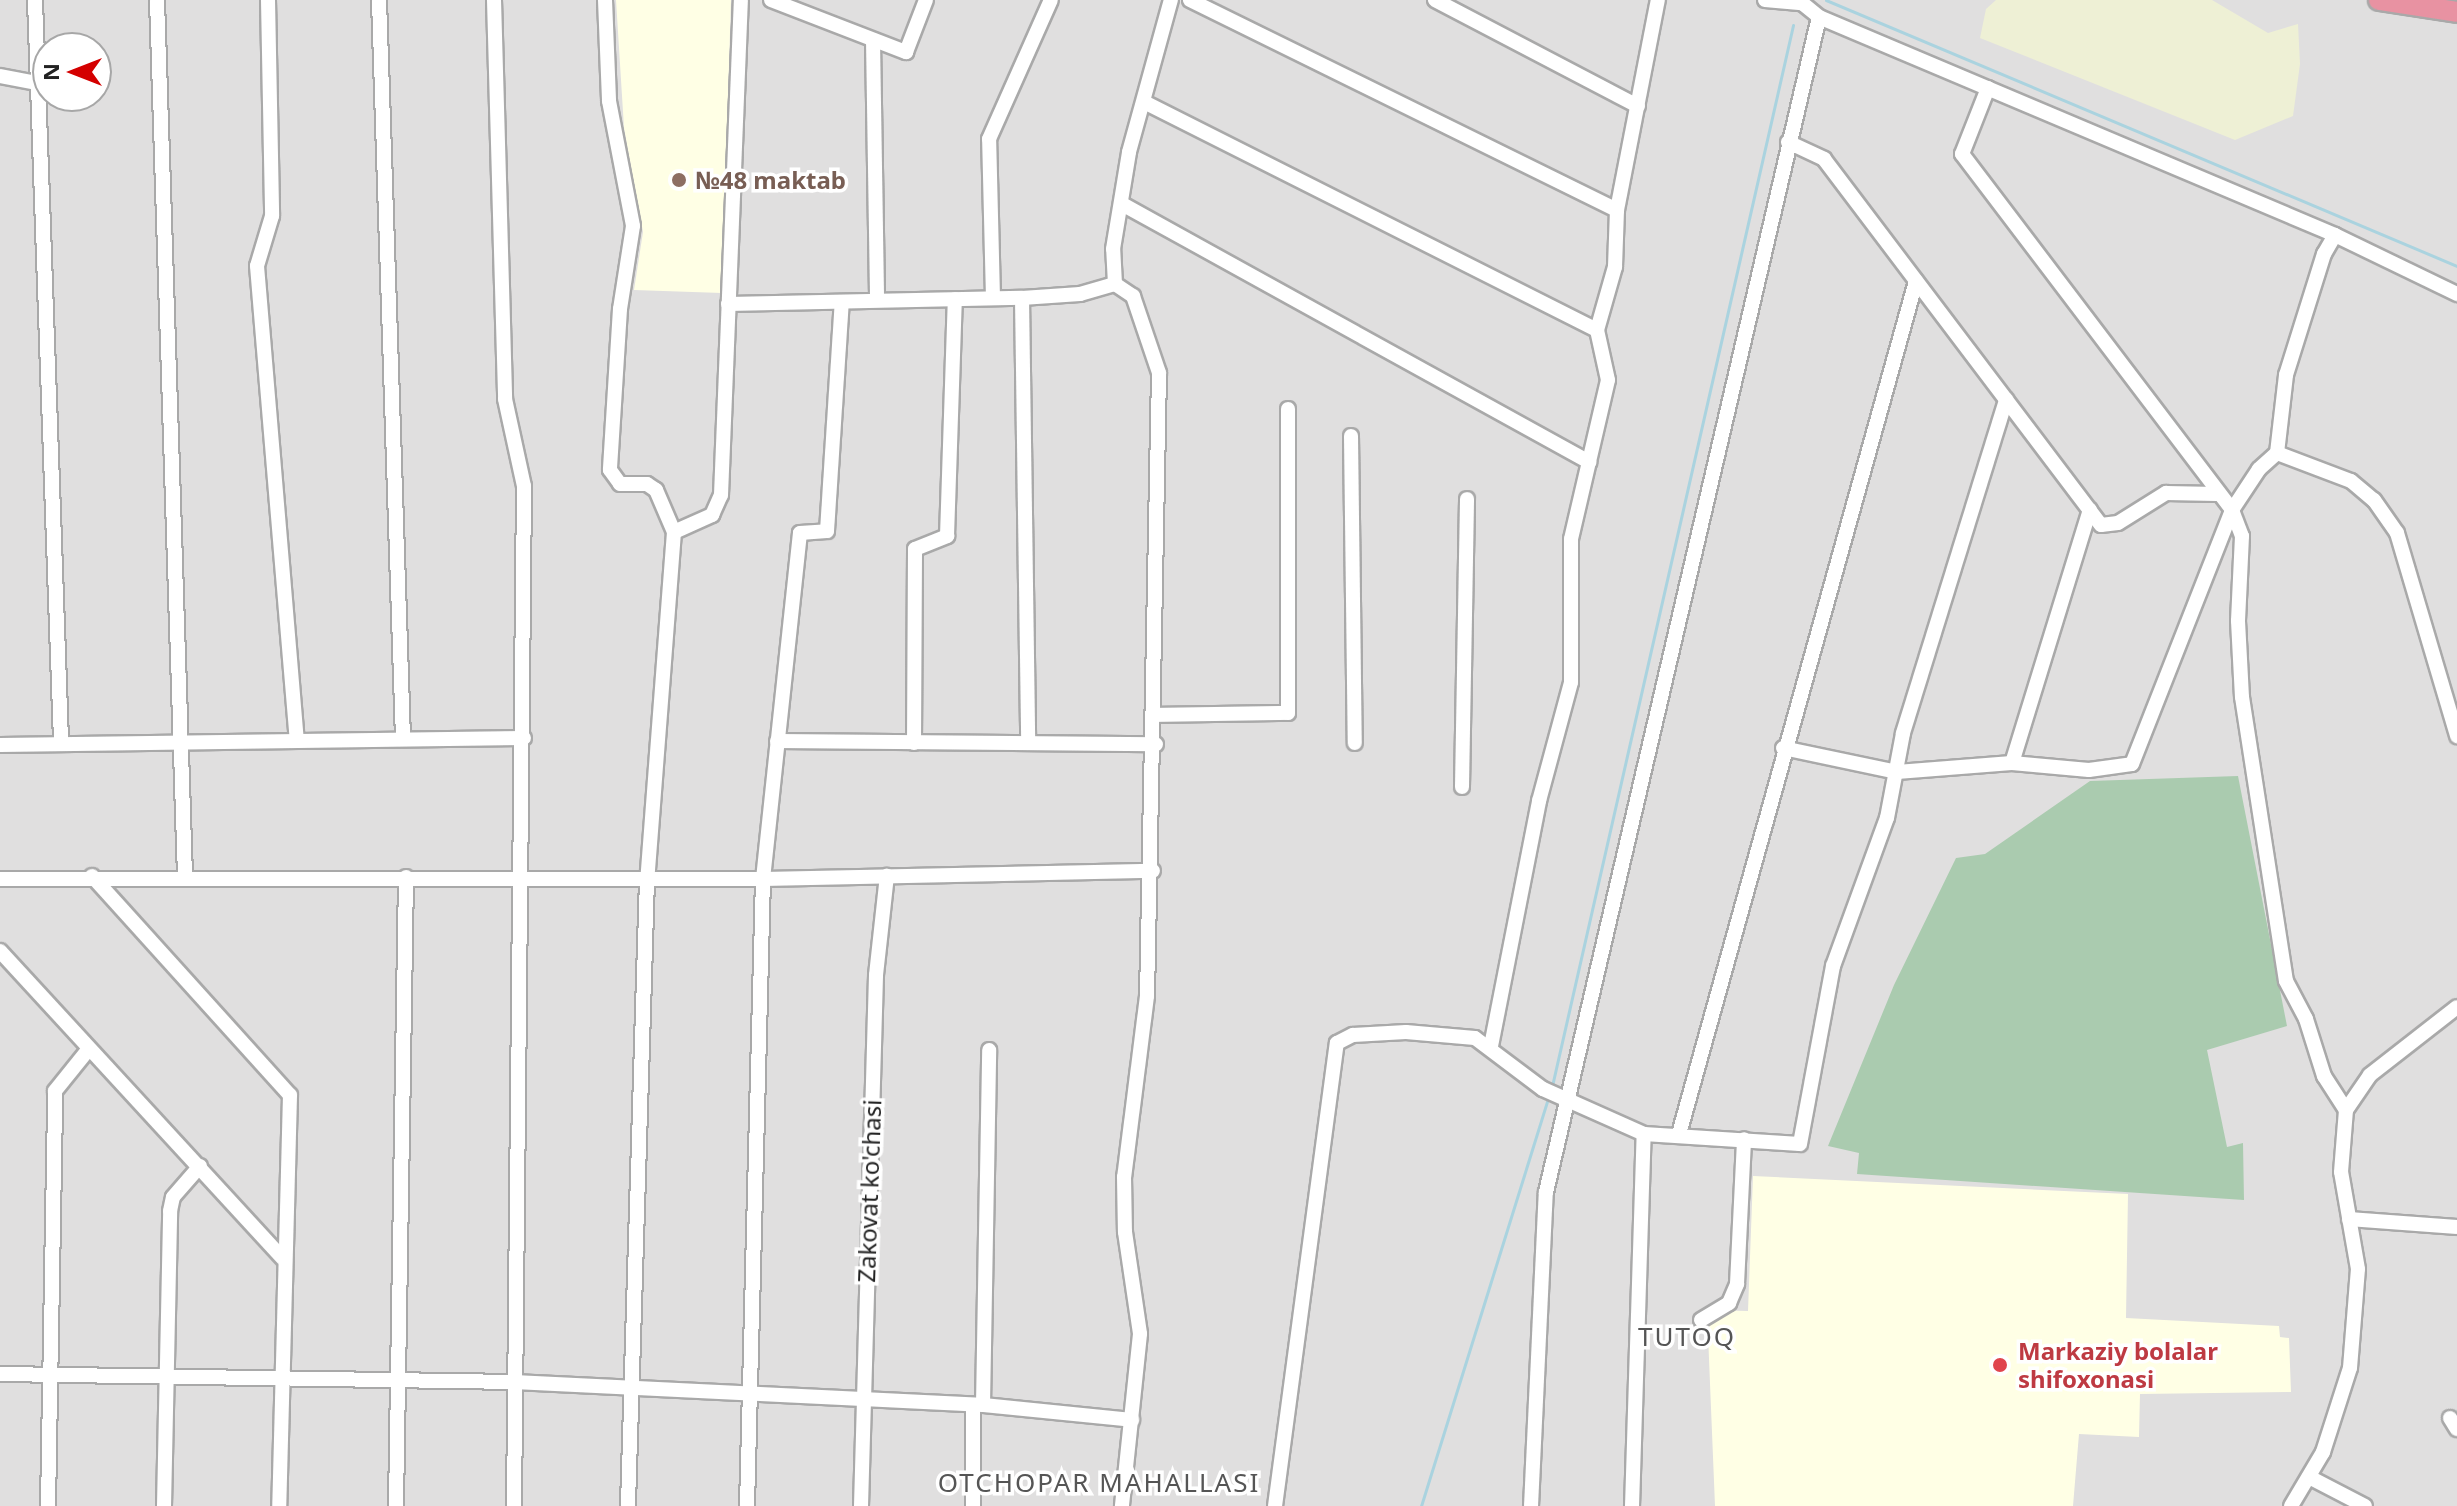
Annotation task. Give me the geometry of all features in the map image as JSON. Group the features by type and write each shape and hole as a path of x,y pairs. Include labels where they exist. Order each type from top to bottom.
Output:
{"highway":[{"path":"2379,0 2457,12"}],"street":[{"path":"35,0 38,32"},
{"path":"157,0 185,876"},
{"path":"268,0 272,216 257,266 297,739"},
{"path":"379,0 403,738"},
{"path":"494,0 505,399 524,486 523,877 514,1506"},
{"path":"605,0 609,101 633,226 620,309 610,470 620,484 647,484 656,490 674,532 647,879 634,1389 628,1506"},
{"path":"674,532 712,515 721,495 741,0"},
{"path":"771,0 906,52 926,0"},
{"path":"993,298 989,139 1051,0"},
{"path":"1115,284 1113,249 1129,152 1171,0"},
{"path":"1190,0 1617,210"},
{"path":"1435,0 1638,106"},
{"path":"1491,1046 1539,801 1571,682 1571,539 1608,380 1597,330 1615,267 1617,210 1658,0"},
{"path":"1765,0 1802,3 1819,17 2335,235 2457,294"},
{"path":"1531,1506 1546,1192 1819,17"},
{"path":"873,40 877,300"},
{"path":"0,76 32,82"},
{"path":"1988,88 1962,154 2232,510 2242,536 2238,621 2242,697 2286,981 2306,1019 2324,1076 2346,1110"},
{"path":"1144,102 1597,330"},
{"path":"43,112 61,742"},
{"path":"1788,142 1824,159 2101,525 2110,524 2166,493 2217,494"},
{"path":"1122,204 1589,462"},
{"path":"1783,748 1897,772 2012,763 2089,770 2132,764 2232,510 2259,469 2277,453 2286,375 2324,254 2335,235"},
{"path":"1679,1134 1783,748 1916,281"},
{"path":"728,304 1022,298 1080,294 1115,284 1133,296 1159,373 1153,871 1147,996 1124,1177 1125,1232 1140,1334 1122,1506"},
{"path":"1022,298 1028,743"},
{"path":"914,743 915,549 947,536 955,299"},
{"path":"747,1506 763,879 800,533 827,531 842,302"},
{"path":"1275,1506 1337,1043 1353,1035 1406,1032 1475,1038 1491,1046 1543,1089 1644,1134 1800,1144 1833,966 1887,818 1903,733 2006,400"},
{"path":"1157,715 1288,713 1288,409"},
{"path":"1351,436 1355,743"},
{"path":"2277,453 2351,481 2374,500 2397,533 2457,736"},
{"path":"1462,787 1467,499"},
{"path":"2012,763 2090,510"},
{"path":"0,745 181,740 524,738"},
{"path":"777,741 1156,744"},
{"path":"0,879 185,876 763,879 1153,871"},
{"path":"92,876 290,1095 282,1258 279,1506"},
{"name":"Zakovat ko'chasi","path":"861,1506 876,975 887,876"},
{"path":"396,1506 406,877"},
{"path":"0,951 282,1258"},
{"path":"2291,1506 2323,1452 2350,1368 2358,1269 2341,1172 2346,1110 2370,1075 2457,1007"},
{"path":"48,1506 55,1091 88,1050"},
{"path":"973,1506 989,1050"},
{"path":"1632,1506 1644,1134"},
{"path":"1701,1320 1729,1303 1737,1284 1744,1139"},
{"path":"164,1506 170,1211 173,1197 200,1166"},
{"path":"2349,1219 2457,1227"},
{"path":"0,1374 282,1381 516,1382 978,1405 1132,1420"},
{"path":"2309,1477 2365,1506"}],"shaded area":[{"name":"OTCHOPAR MAHALLASI","path":"0,0 2379,0 2457,12 2457,1506 0,1506"},
{"name":"№48 maktab","path":"616,0 731,0 722,293 634,290 643,232 624,128"},
{"path":"1996,0 2212,0 2268,33 2298,24 2300,64 2293,116 2235,140 1980,38 1986,9"},
{"path":"2238,776 2287,1026 2207,1050 2227,1147 2243,1143 2244,1200 1857,1174 1859,1153 1828,1146 1894,985 1956,858 1985,854 2090,781"},
{"name":"Markaziy bolalar shifoxonasi","path":"1753,1176 2128,1194 2126,1318 2279,1326 2280,1337 2289,1338 2291,1392 2140,1394 2139,1437 2079,1434 2073,1506 1715,1506 1707,1310 1748,1311"}],"waterway":[{"path":"1826,0 2457,266"},
{"path":"1552,1086 1793,25"},
{"path":"1421,1506 1548,1097"}],"place":[{"name":"№48 maktab","path":"679,180"},
{"name":"Markaziy bolalar shifoxonasi","path":"2000,1365"}],"district":[{"name":"TUTOQ","path":"1687,1337"},
{"name":"OTCHOPAR MAHALLASI","path":"1099,1483"}]}
